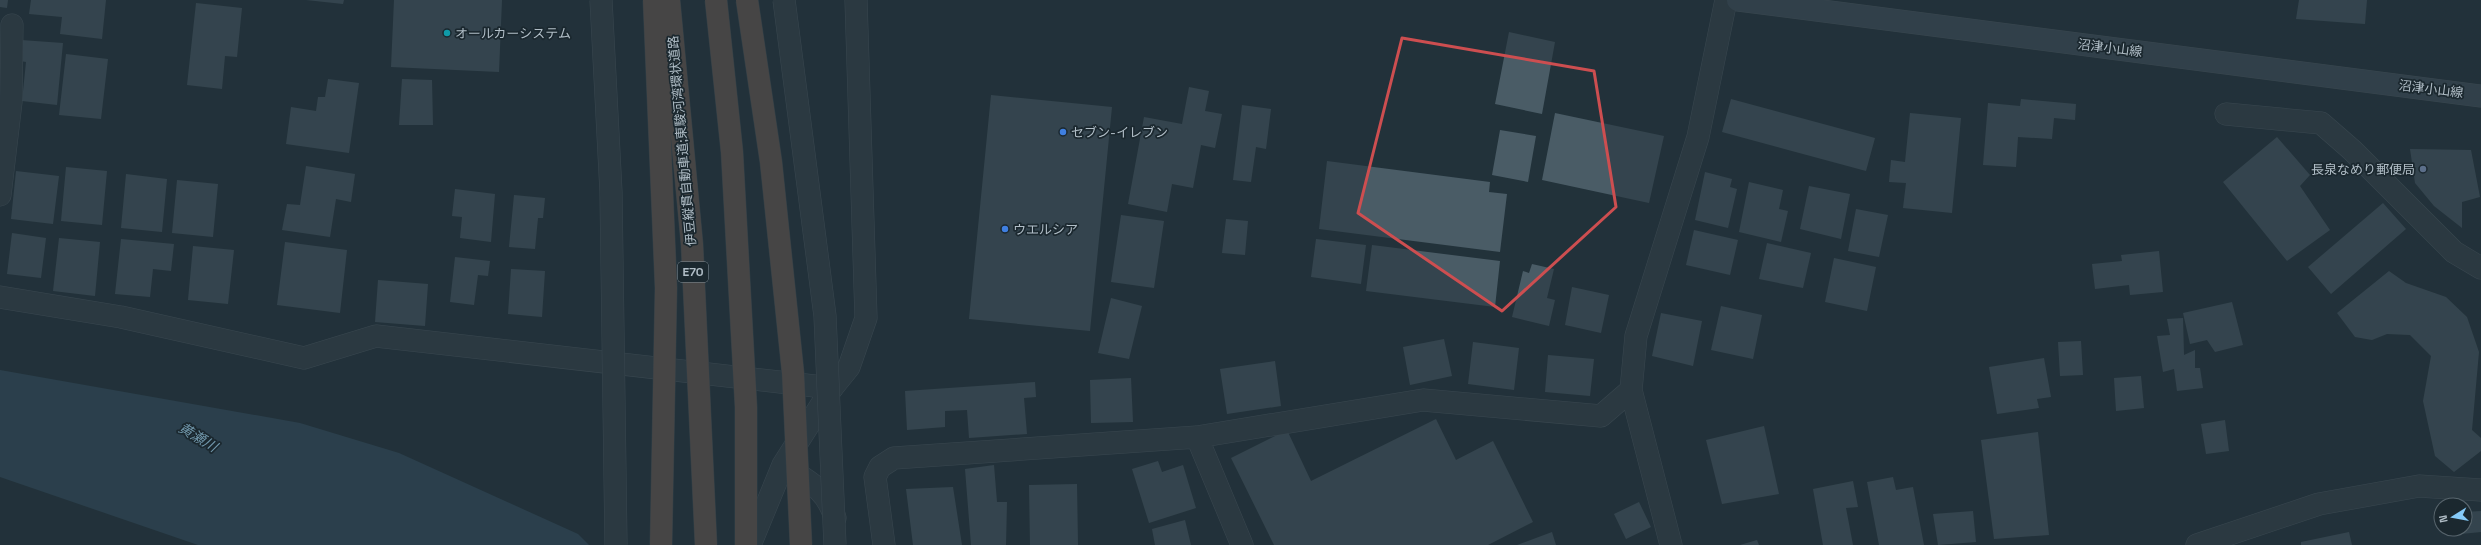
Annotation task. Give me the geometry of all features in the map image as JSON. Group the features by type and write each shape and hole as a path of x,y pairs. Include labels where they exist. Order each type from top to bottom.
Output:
{"highway":[{"path":"654,0 666,288 661,545"},
{"name":"伊豆縦貫自動車道;東駿河湾環状道路","path":"669,0 692,244 706,545"},
{"path":"716,0 732,152 746,407 746,545"},
{"path":"747,0 771,162 793,373 801,545"}],"main road":[{"name":"沼津小山線","path":"1738,0 2481,96"}],"street":[{"path":"601,0 611,192 616,545"},
{"path":"784,0 825,316 835,545"},
{"path":"750,545 783,466 832,388 849,367 866,318 856,0"},
{"path":"1671,545 1631,390 1636,336 1698,137 1726,0"},
{"path":"0,195 11,102 12,25"},
{"path":"2226,114 2321,123 2352,150 2454,252 2481,268"},
{"path":"0,297 121,317 304,358 376,336 832,388"},
{"path":"884,545 875,477 880,467 894,458 1197,437 1423,400 1601,416 1631,390"},
{"path":"1197,437 1242,545"},
{"path":"783,466 819,487 832,507 841,545"},
{"path":"2197,545 2319,504 2420,486 2481,490"}],"highlighted area":[{"path":"1402,38 1594,71 1616,207 1502,311 1358,213"}],"water":[{"name":"黄瀬川","path":"0,370 300,423 399,453 578,534 589,545 198,545 0,477"}],"building":[{"path":"0,0 8,0 7,8 0,7"},
{"path":"31,0 106,0 102,39 60,34 62,17 29,14"},
{"path":"306,0 344,0 343,4"},
{"name":"オールカーシステム","path":"394,0 502,0 499,72 391,67"},
{"path":"2299,0 2367,0 2365,24 2296,19"},
{"path":"196,3 242,8 237,57 225,56 222,89 187,85"},
{"path":"1509,32 1555,42 1542,114 1495,104"},
{"path":"21,40 63,43 57,105 22,101 26,62 20,61"},
{"path":"66,54 108,59 101,119 59,115"},
{"path":"328,79 359,83 349,153 286,144 291,107 316,111 318,97 325,97"},
{"path":"402,79 432,80 433,125 399,125"},
{"path":"1189,87 1209,91 1205,111 1222,114 1215,148 1201,145 1193,188 1172,184 1167,212 1128,204 1144,117 1182,124"},
{"path":"991,95 1112,107 1090,331 969,319"},
{"path":"1731,99 1875,138 1866,171 1722,132"},
{"path":"2021,99 2076,104 2075,120 2054,118 2052,139 2018,137 2016,167 1983,165 1988,103 2020,106"},
{"path":"1242,105 1271,109 1266,149 1256,147 1251,182 1233,180"},
{"path":"1555,113 1664,136 1649,203 1542,180"},
{"path":"1910,113 1961,118 1952,213 1903,208 1906,183 1889,182 1891,160 1905,162"},
{"path":"1500,130 1536,136 1528,182 1492,175"},
{"path":"2277,137 2310,175 2300,186 2330,230 2287,261 2223,182"},
{"path":"2410,149 2471,150 2480,197 2462,202 2462,228 2434,206 2415,183"},
{"path":"1327,161 1490,182 1489,192 1507,194 1500,252 1319,229"},
{"path":"306,166 355,174 351,202 336,199 330,237 282,230 287,204 300,205"},
{"path":"66,167 107,171 102,225 61,221"},
{"path":"16,171 59,176 53,224 11,219"},
{"path":"1705,172 1732,179 1730,187 1737,189 1728,228 1695,220"},
{"path":"126,174 167,179 162,232 121,228"},
{"path":"177,180 218,184 213,237 172,233"},
{"path":"1749,182 1783,190 1779,209 1788,211 1781,242 1739,232"},
{"path":"1809,186 1850,194 1841,239 1800,229"},
{"path":"455,189 495,194 491,242 460,238 462,217 452,216"},
{"path":"514,195 545,198 543,218 538,218 535,249 509,247"},
{"path":"2383,203 2406,229 2331,294 2308,267"},
{"path":"1856,209 1888,215 1879,257 1848,251"},
{"path":"1121,215 1164,221 1154,288 1111,282"},
{"path":"1226,219 1248,221 1245,255 1222,253"},
{"path":"1694,230 1738,240 1730,275 1686,265"},
{"path":"12,233 46,238 41,278 7,274"},
{"path":"59,238 100,242 95,296 53,291"},
{"path":"121,239 174,244 171,271 153,269 150,297 115,294"},
{"path":"1316,239 1366,245 1361,284 1311,277"},
{"path":"285,242 347,250 340,313 277,305"},
{"path":"1767,243 1811,253 1803,288 1759,279"},
{"path":"1372,245 1500,261 1495,307 1366,291"},
{"path":"193,246 234,250 228,304 188,300"},
{"path":"2159,251 2163,292 2130,295 2129,285 2095,289 2092,264 2122,261 2121,255"},
{"path":"455,257 490,261 488,276 478,275 474,305 450,302"},
{"path":"1834,258 1876,267 1867,311 1825,302"},
{"path":"1532,264 1554,269 1547,298 1555,300 1549,326 1512,317 1523,271 1529,273"},
{"path":"511,269 545,271 542,317 508,314"},
{"path":"2389,271 2406,283 2446,297 2467,317 2479,352 2472,430 2481,438 2481,451 2454,472 2435,456 2423,401 2431,356 2410,335 2387,334 2372,340 2355,337 2337,313"},
{"path":"378,280 428,284 425,326 375,322"},
{"path":"1572,287 1609,295 1601,333 1565,325"},
{"path":"1111,298 1142,306 1129,359 1098,353"},
{"path":"2232,302 2243,345 2215,352 2207,340 2190,344 2183,313"},
{"path":"1721,306 1762,315 1753,359 1711,350"},
{"path":"1661,313 1702,321 1693,366 1652,356"},
{"path":"2183,318 2184,355 2195,350 2195,368 2200,368 2203,388 2177,391 2174,369 2163,372 2157,336 2170,335 2167,319"},
{"path":"1444,339 1452,376 1410,385 1403,347"},
{"path":"2081,341 2083,375 2060,376 2058,342"},
{"path":"1473,342 1519,348 1514,390 1468,384"},
{"path":"1548,355 1594,359 1590,396 1545,392"},
{"path":"2044,358 2051,397 2037,399 2039,408 1997,414 1989,367"},
{"path":"1275,361 1281,406 1227,414 1220,369"},
{"path":"2141,376 2144,408 2116,411 2114,378"},
{"path":"1131,378 1133,422 1091,423 1090,380"},
{"path":"1035,382 1036,397 1024,398 1027,434 969,438 967,410 945,411 945,427 907,430 905,391"},
{"path":"1436,419 1456,460 1493,441 1533,522 1488,545 1274,545 1231,458 1287,430 1311,481"},
{"path":"2225,420 2229,451 2206,454 2201,424"},
{"path":"1764,426 1779,494 1722,504 1706,440"},
{"path":"2038,432 2049,535 1994,539 1981,440"},
{"path":"1158,461 1162,472 1183,465 1196,508 1149,523 1132,469"},
{"path":"994,465 997,502 1007,502 1006,545 971,545 965,469"},
{"path":"1893,477 1896,490 1913,487 1924,545 1879,545 1867,482"},
{"path":"1853,481 1858,507 1846,508 1853,545 1823,545 1813,489"},
{"path":"1077,484 1078,545 1030,545 1029,485"},
{"path":"953,487 962,545 913,545 906,489"},
{"path":"1639,502 1651,527 1626,539 1614,514"},
{"path":"1973,511 1976,542 1938,545 1933,514"},
{"path":"2481,511 2481,532 2473,533 2473,512"},
{"path":"1185,520 1191,545 1155,545 1152,529"},
{"path":"1552,532 1556,545 1517,545"},
{"path":"2349,532 2352,545 2301,545 2301,542"},
{"path":"1757,540 1759,545 1740,545"}],"place":[{"name":"オールカーシステム","path":"447,33"},
{"name":"セブン-イレブン","path":"1063,132"},
{"name":"長泉なめり郵便局","path":"2423,169"},
{"name":"ウエルシア","path":"1005,229"}]}
